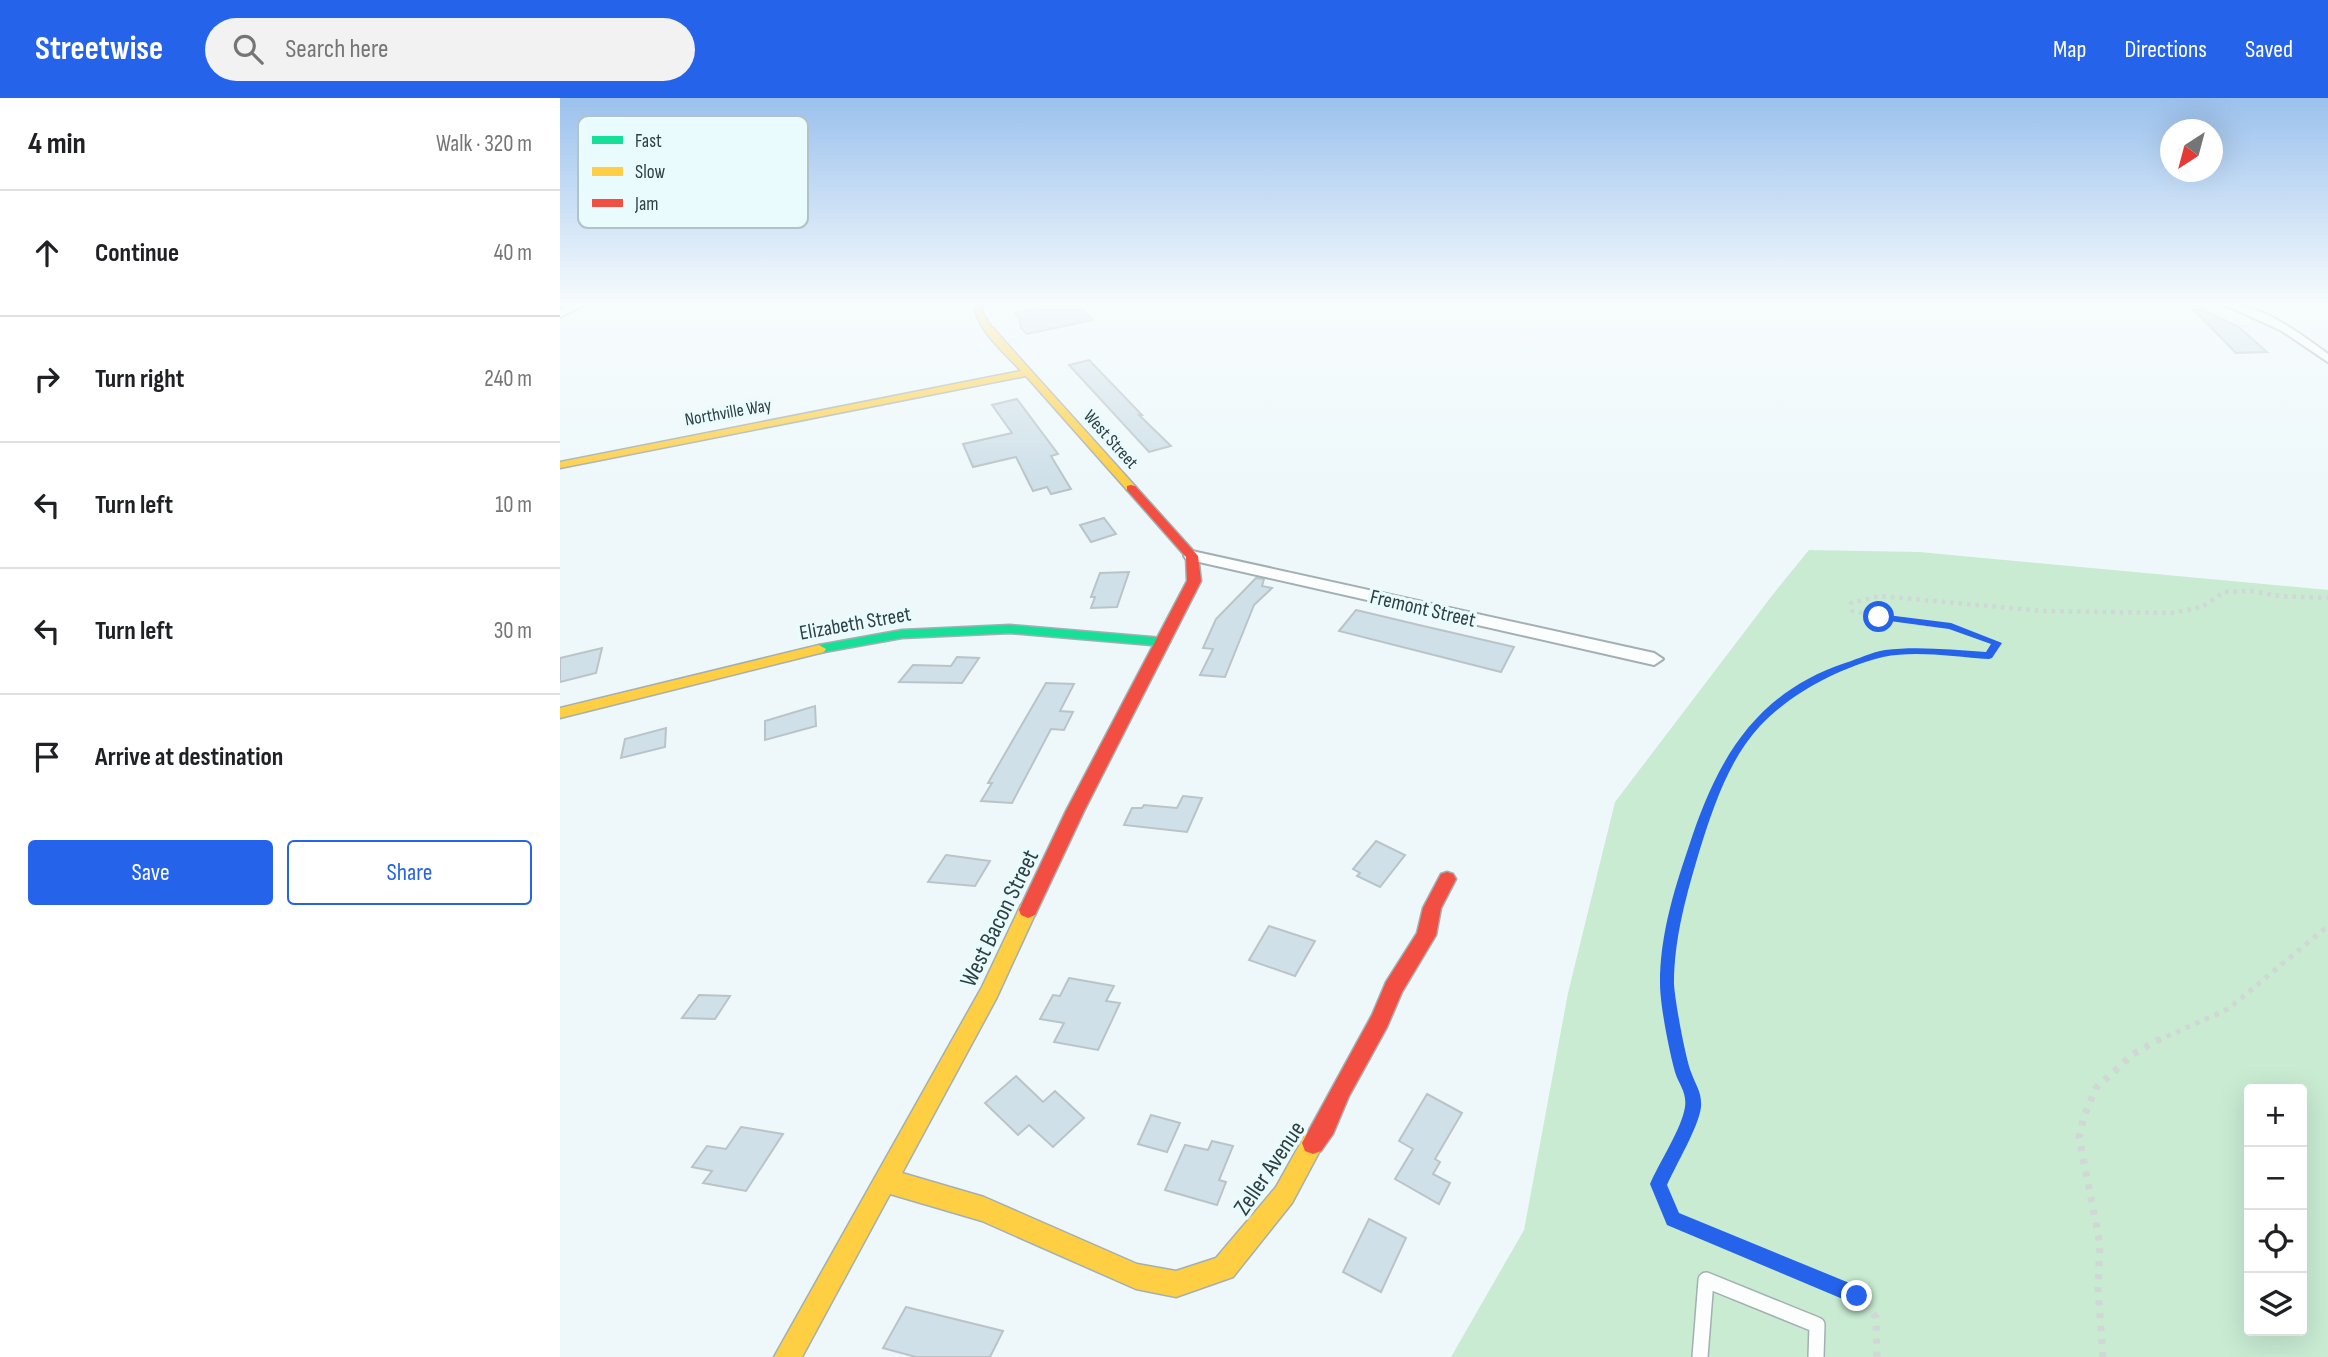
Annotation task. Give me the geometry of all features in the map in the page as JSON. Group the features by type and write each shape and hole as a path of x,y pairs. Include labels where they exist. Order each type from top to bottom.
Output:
{"street":[{"name":"West Street","path":"1017,362 1192,556"},
{"name":"Northville Way","path":"560,465 1027,373"},
{"name":"West Bacon Street","path":"787,1357 989,993 1074,811 1194,580 1192,556"},
{"name":"Fremont Street","path":"1192,556 1654,659"},
{"name":"Elizabeth Street","path":"560,713 822,648 902,634 1010,629 1163,642"},
{"name":"Zeller Avenue","path":"884,1180 984,1209 1136,1276 1176,1284 1224,1268 1284,1195 1301,1161 1325,1126 1341,1088 1380,1020 1393,988 1426,934 1432,908 1447,879"}],"lane":[{"path":"1700,1357 1706,1280 1817,1325 1816,1357"}],"path":[{"path":"1877,1357 1876,1317 1857,1296 1673,1219 1659,1184 1693,1110 1693,1093 1684,1074 1667,986 1670,943 1677,903 1709,803 1734,754 1755,724 1793,693 1832,671 1884,654 1929,652 1989,656 1997,643 1951,626 1926,625 1852,611 1851,603 1880,596 2042,611 2172,613 2202,607 2224,592 2250,591 2280,596 2328,598"},
{"path":"2103,1357 2098,1289 2100,1244 2079,1137 2084,1116 2096,1088 2133,1054 2172,1033 2228,1009 2328,926"}],"green space":[{"path":"1809,550 1919,552 2328,590 2328,1357 1451,1357 1524,1230 1568,993 1615,802"}],"building":[{"path":"1091,362 1171,446 1149,452 1069,365"},
{"path":"1017,399 1058,454 1051,456 1071,489 1051,494 1047,487 1033,491 1016,457 973,467 963,444 1012,433 992,405"},
{"path":"1104,518 1116,534 1091,542 1080,525"},
{"path":"1129,572 1117,607 1091,608 1095,597 1091,597 1100,573"},
{"path":"1256,578 1264,579 1262,586 1272,588 1254,605 1225,677 1200,675 1213,649 1203,648 1216,619"},
{"path":"1356,610 1514,647 1501,672 1339,631"},
{"path":"602,648 596,673 560,682 560,658"},
{"path":"957,657 979,658 962,683 899,682 913,665 951,666"},
{"path":"1046,683 1074,684 1060,711 1073,712 1064,730 1051,729 1012,803 981,801 992,783 988,783"},
{"path":"815,706 816,726 765,740 765,721"},
{"path":"666,728 665,747 621,758 625,739"},
{"path":"1183,796 1202,798 1187,832 1124,825 1132,808 1142,808 1144,805 1177,808"},
{"path":"1376,841 1405,855 1380,887 1357,876 1360,873 1353,869"},
{"path":"946,855 990,861 975,886 928,882"},
{"path":"1269,926 1315,941 1295,976 1249,960"},
{"path":"1069,978 1114,986 1106,1001 1120,1003 1098,1050 1054,1042 1064,1023 1040,1019 1053,995 1060,996"},
{"path":"699,995 730,996 715,1019 682,1018"},
{"path":"1016,1076 1043,1102 1055,1091 1084,1118 1053,1147 1029,1125 1018,1135 985,1103"},
{"path":"1427,1094 1462,1113 1435,1159 1440,1162 1433,1174 1450,1183 1439,1204 1395,1179 1413,1149 1399,1141"},
{"path":"1151,1115 1180,1123 1167,1152 1138,1144"},
{"path":"741,1127 783,1134 746,1191 703,1183 712,1171 692,1167 707,1146 726,1149"},
{"path":"1212,1141 1233,1146 1219,1180 1226,1182 1217,1205 1165,1190 1185,1145 1208,1150"},
{"path":"1369,1219 1406,1238 1381,1292 1343,1272"},
{"path":"906,1307 1003,1331 990,1357 916,1357 883,1348"}],"traffic: fast":[{"path":"819,649 902,634 1010,629 1163,642"}],"traffic: slow":[{"path":"1018,362 1131,488"},
{"path":"560,465 1027,373"},
{"path":"560,713 819,649"},
{"path":"787,1357 989,993 1028,910"},
{"path":"884,1180 984,1209 1136,1276 1176,1284 1224,1268 1284,1195 1313,1143"}],"traffic: jam":[{"path":"1028,910 1075,811 1194,581 1192,556 1131,488"},
{"path":"1313,1143 1325,1126 1341,1089 1380,1020 1393,988 1426,935 1432,908 1447,879"}],"route":[{"path":"1857,1296 1673,1219 1659,1184 1693,1110 1693,1093 1684,1074 1667,986 1670,943 1688,862 1709,803 1734,754 1755,724 1793,693 1832,671 1884,654 1929,652 1989,656 1997,643 1951,626 1926,625 1879,617"}]}
